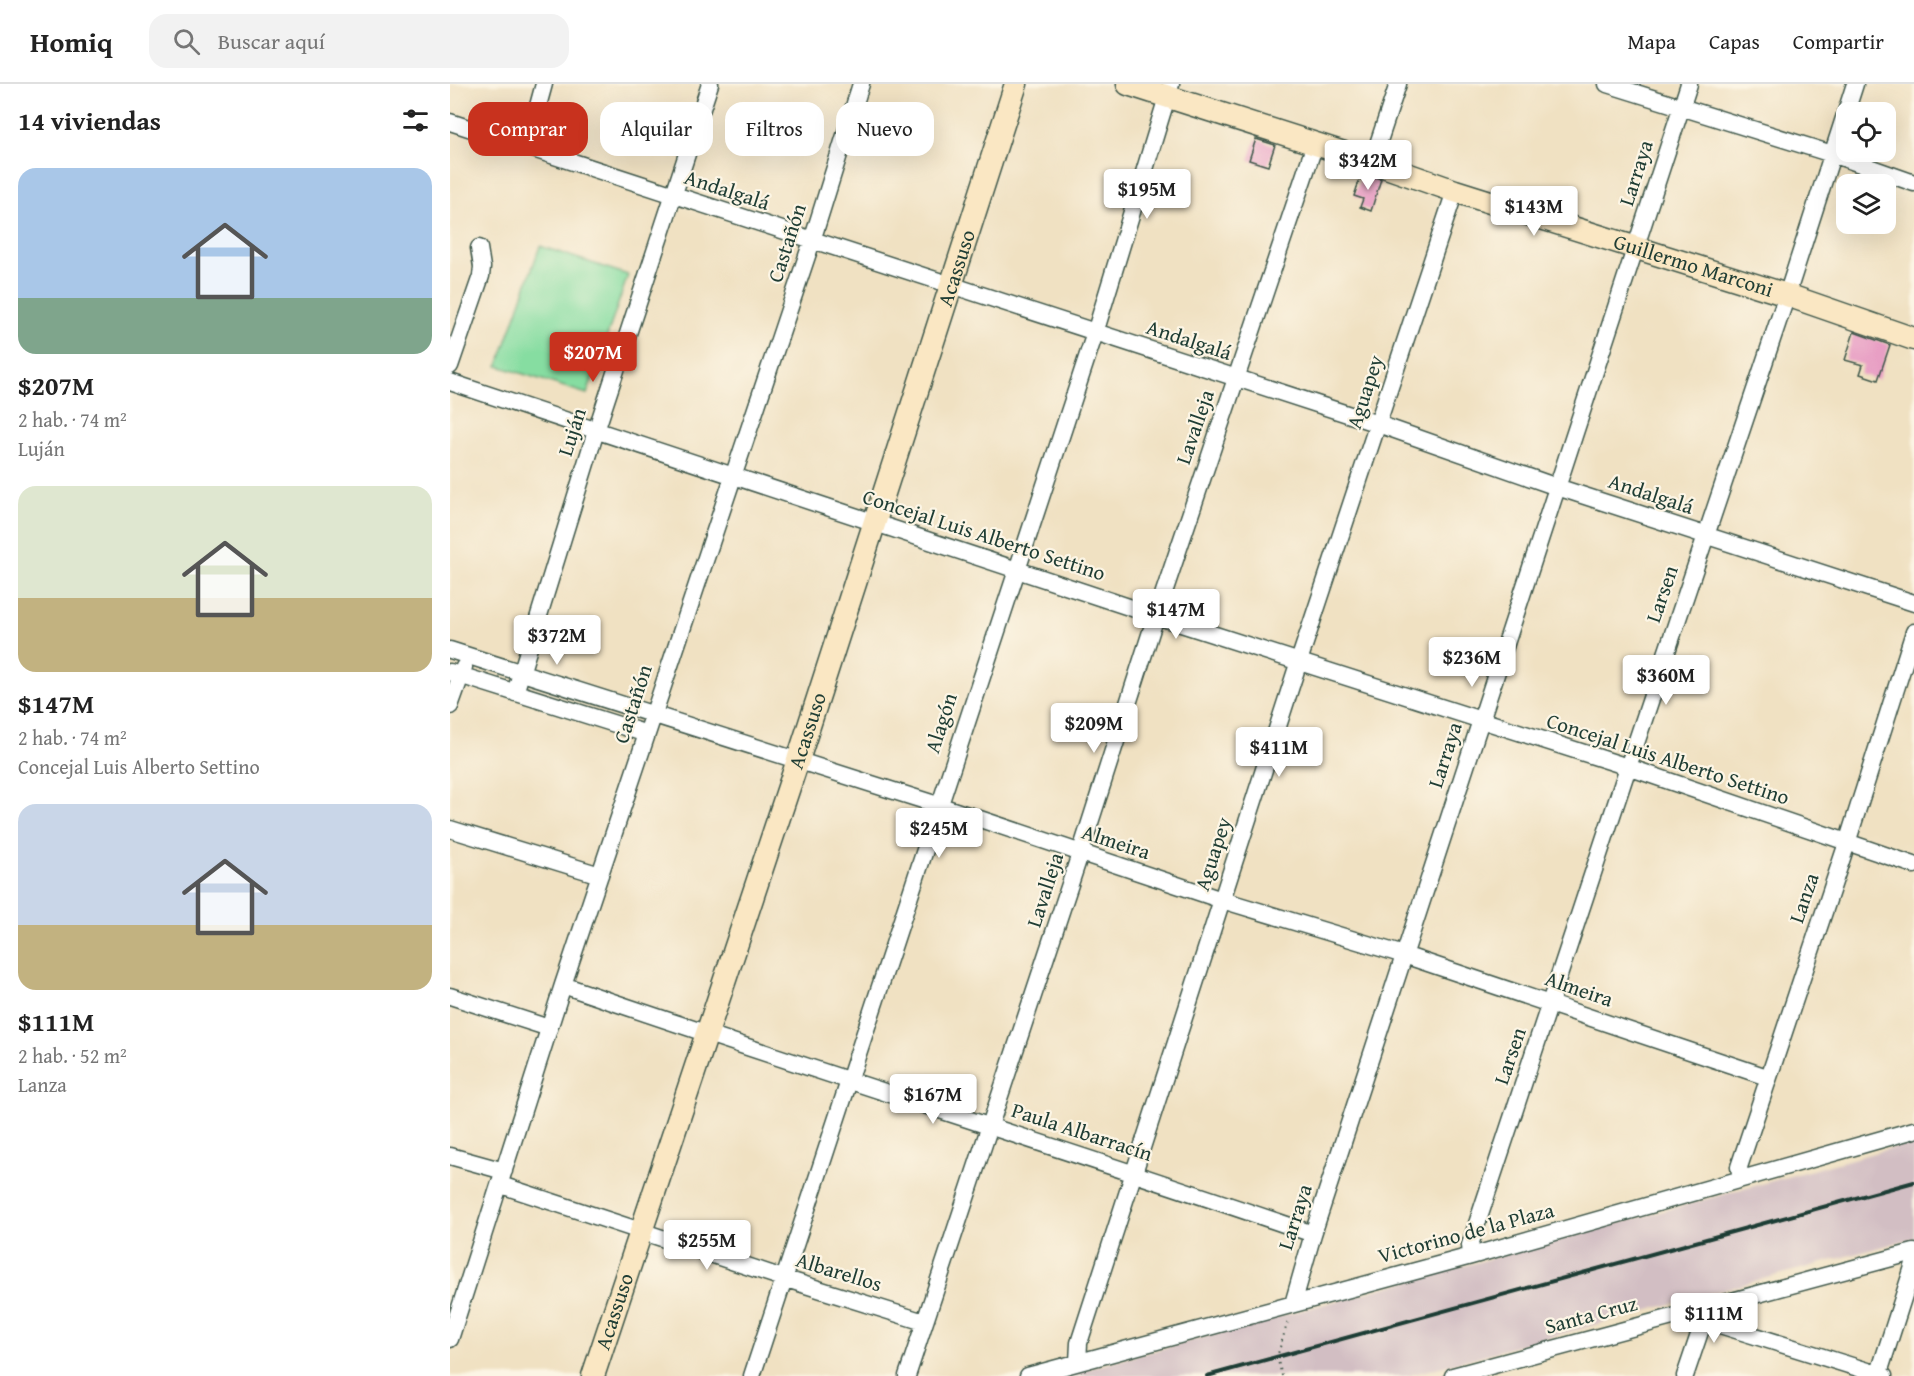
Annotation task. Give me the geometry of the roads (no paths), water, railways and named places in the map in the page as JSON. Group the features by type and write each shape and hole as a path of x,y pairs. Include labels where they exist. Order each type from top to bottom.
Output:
{"street":[{"path":"539,102 544,84"},
{"name":"Luján","path":"515,693 596,431 710,84"},
{"name":"Castañón","path":"450,1339 549,1028 812,241 861,84"},
{"name":"Acassuso","path":"592,1376 798,760 1016,84"},
{"name":"Guillermo Marconi","path":"1128,84 1169,91 1315,144 1914,339"},
{"path":"1372,162 1398,84"},
{"path":"1607,84 1832,154 1914,183"},
{"name":"Larraya","path":"1293,1304 1313,1234 1479,720 1689,84"},
{"name":"Larsen","path":"1471,1256 1470,1245 1787,296 1855,84"},
{"name":"Alagón","path":"752,1376 1095,333 1169,91"},
{"name":"Andalgalá","path":"450,123 468,129"},
{"name":"Lavalleja","path":"907,1376 991,1126 1156,616 1315,144"},
{"name":"Andalgalá","path":"554,156 1378,424 1557,487 1914,603"},
{"name":"Aguapey","path":"1078,1362 1079,1343 1299,662 1455,190"},
{"path":"450,366 481,276 479,248"},
{"name":"Concejal Luis Alberto Settino","path":"450,382 1156,616 1628,767 1914,865"},
{"name":"Lanza","path":"1741,1179 1739,1167 1767,1077 1914,632"},
{"name":"Almeira","path":"450,650 938,805 1222,900 1404,955 1767,1077"},
{"path":"450,706 455,674 469,656"},
{"path":"455,674 647,734"},
{"path":"450,829 600,875"},
{"name":"Paula Albarracín","path":"563,986 707,1035 1135,1172 1313,1234"},
{"path":"450,996 549,1028"},
{"name":"Victorino de la Plaza","path":"1028,1376 1471,1256 1914,1130"},
{"name":"Albarellos","path":"450,1156 640,1231 924,1322"},
{"name":"Santa Cruz","path":"1453,1376 1484,1372 1703,1314 1914,1251"},
{"path":"1685,1376 1703,1314 1880,1375 1914,1264"},
{"path":"450,1298 458,1314"}],"railway":[{"path":"1207,1376 1914,1182"}]}
